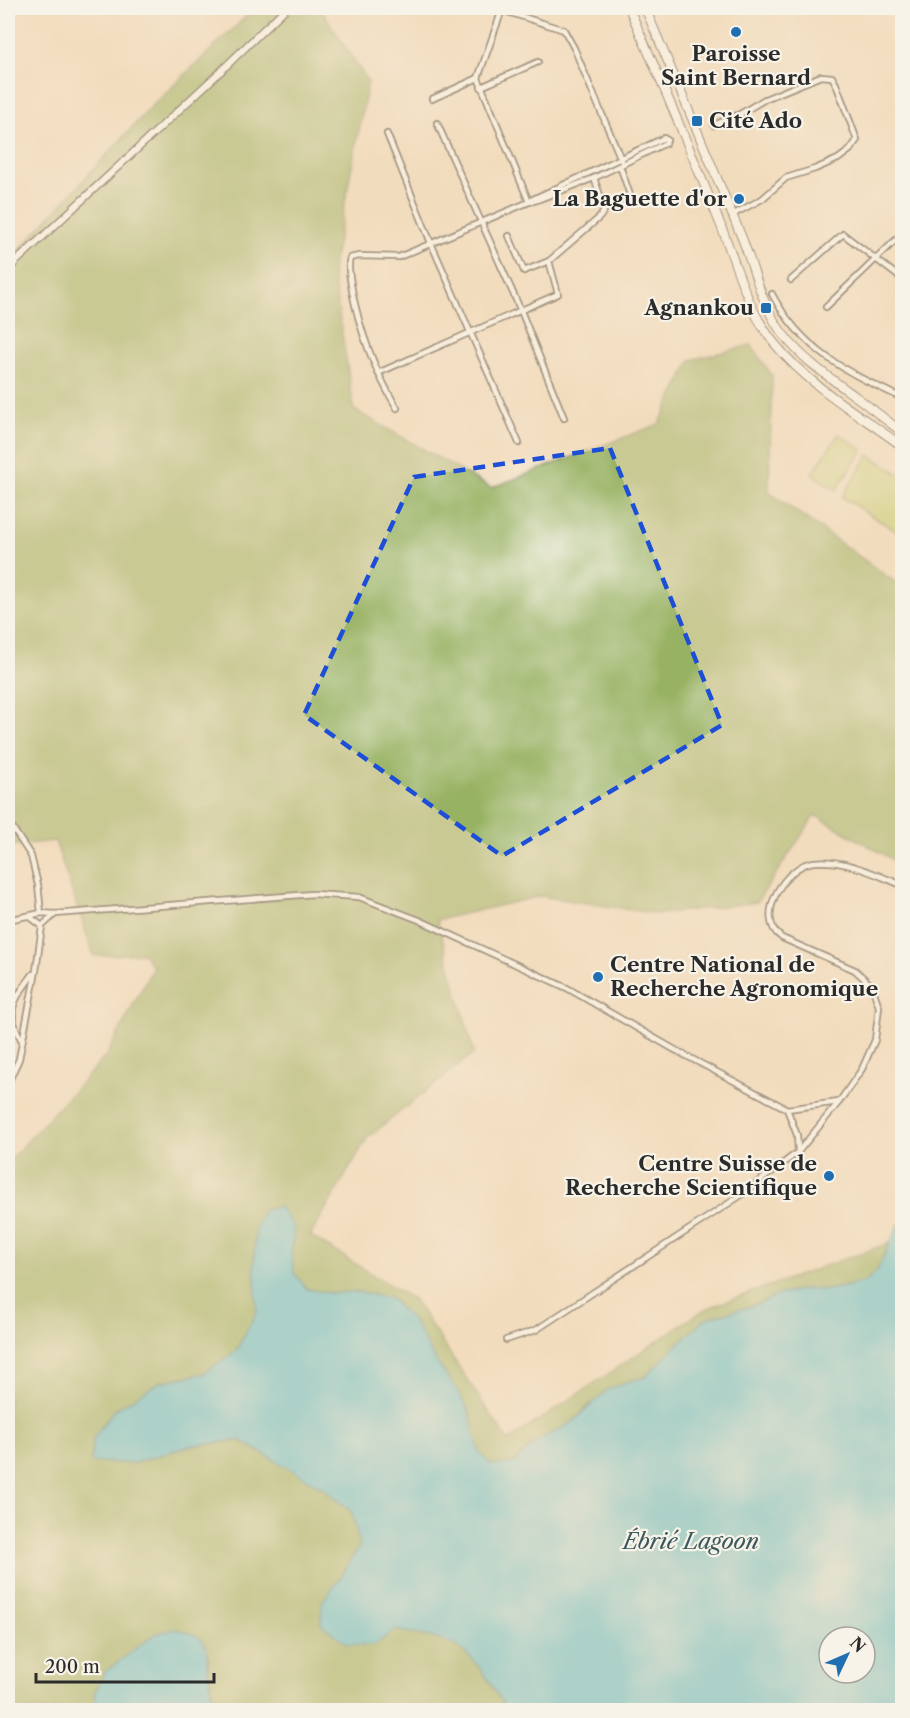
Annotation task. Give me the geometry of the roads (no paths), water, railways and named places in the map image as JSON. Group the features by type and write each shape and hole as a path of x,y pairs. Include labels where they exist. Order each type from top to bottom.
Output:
{"main road":[{"path":"629,8 720,223 741,282 756,314 773,342 802,372 903,446"},
{"path":"645,8 697,128 763,301 784,334 799,352 903,432"}],"street":[{"path":"8,269 286,8"},
{"path":"495,8 564,30 574,48 621,163 630,195 605,209 600,217 549,261 524,271 509,236"},
{"path":"828,8 836,8"},
{"path":"502,10 478,78 529,202"},
{"path":"481,87 538,62"},
{"path":"714,125 740,114 765,99 827,75 832,77 836,84 857,140 850,150 838,159 786,178 762,199 732,216"},
{"path":"432,99 478,78"},
{"path":"437,123 521,311 564,418"},
{"path":"387,134 431,243 519,443"},
{"path":"397,408 378,373 355,308 348,260 359,256 399,257 529,202 594,178 621,163 664,138 667,140 666,143 621,163 536,196 529,202"},
{"path":"594,178 605,209"},
{"path":"791,280 843,234 903,279"},
{"path":"826,307 901,238"},
{"path":"378,373 558,294 549,261"},
{"path":"772,294 779,308 792,324 819,351 845,370 875,387 903,398"},
{"path":"8,821 31,856 38,885 41,913"},
{"path":"506,1340 536,1330 740,1196 798,1152 862,1069 875,1040 879,1007 872,986 855,970 774,933 769,912 778,891 792,874 803,864 812,862 845,863 903,885"},
{"path":"8,920 41,913 55,914 313,894 359,897 420,920 567,987 677,1051 788,1109 838,1102"},
{"path":"8,1083 19,1059 42,926 55,914"},
{"path":"29,916 42,926"},
{"path":"22,1041 14,1028 11,1013 19,994 36,970"},
{"path":"788,1109 797,1135 798,1152"}],"water":[{"name":"Ébrié Lagoon","path":"279,1206 294,1229 291,1252 294,1273 307,1289 330,1293 359,1292 391,1299 412,1320 439,1366 456,1388 469,1412 479,1451 491,1465 514,1463 536,1442 573,1422 607,1390 645,1377 707,1318 756,1305 781,1294 806,1289 826,1290 866,1281 877,1271 902,1222 902,1710 506,1710 480,1668 466,1653 452,1644 428,1636 395,1630 374,1645 348,1644 321,1624 322,1602 360,1545 352,1512 325,1489 240,1440 188,1446 134,1463 91,1462 93,1439 113,1411 160,1382 202,1374 236,1351 257,1312 254,1259 256,1227 263,1211"},
{"path":"176,1629 196,1636 205,1644 210,1685 216,1710 156,1710 152,1705 142,1706 137,1710 97,1710 94,1694 105,1672 155,1634"}],"place":[{"name":"Paroisse Saint Bernard","path":"736,32"},
{"name":"Cité Ado","path":"697,121"},
{"name":"La Baguette d'or","path":"739,199"},
{"name":"Agnankou","path":"766,308"},
{"name":"Centre National de Recherche Agronomique","path":"598,977"},
{"name":"Centre Suisse de Recherche Scientifique","path":"829,1176"}]}
